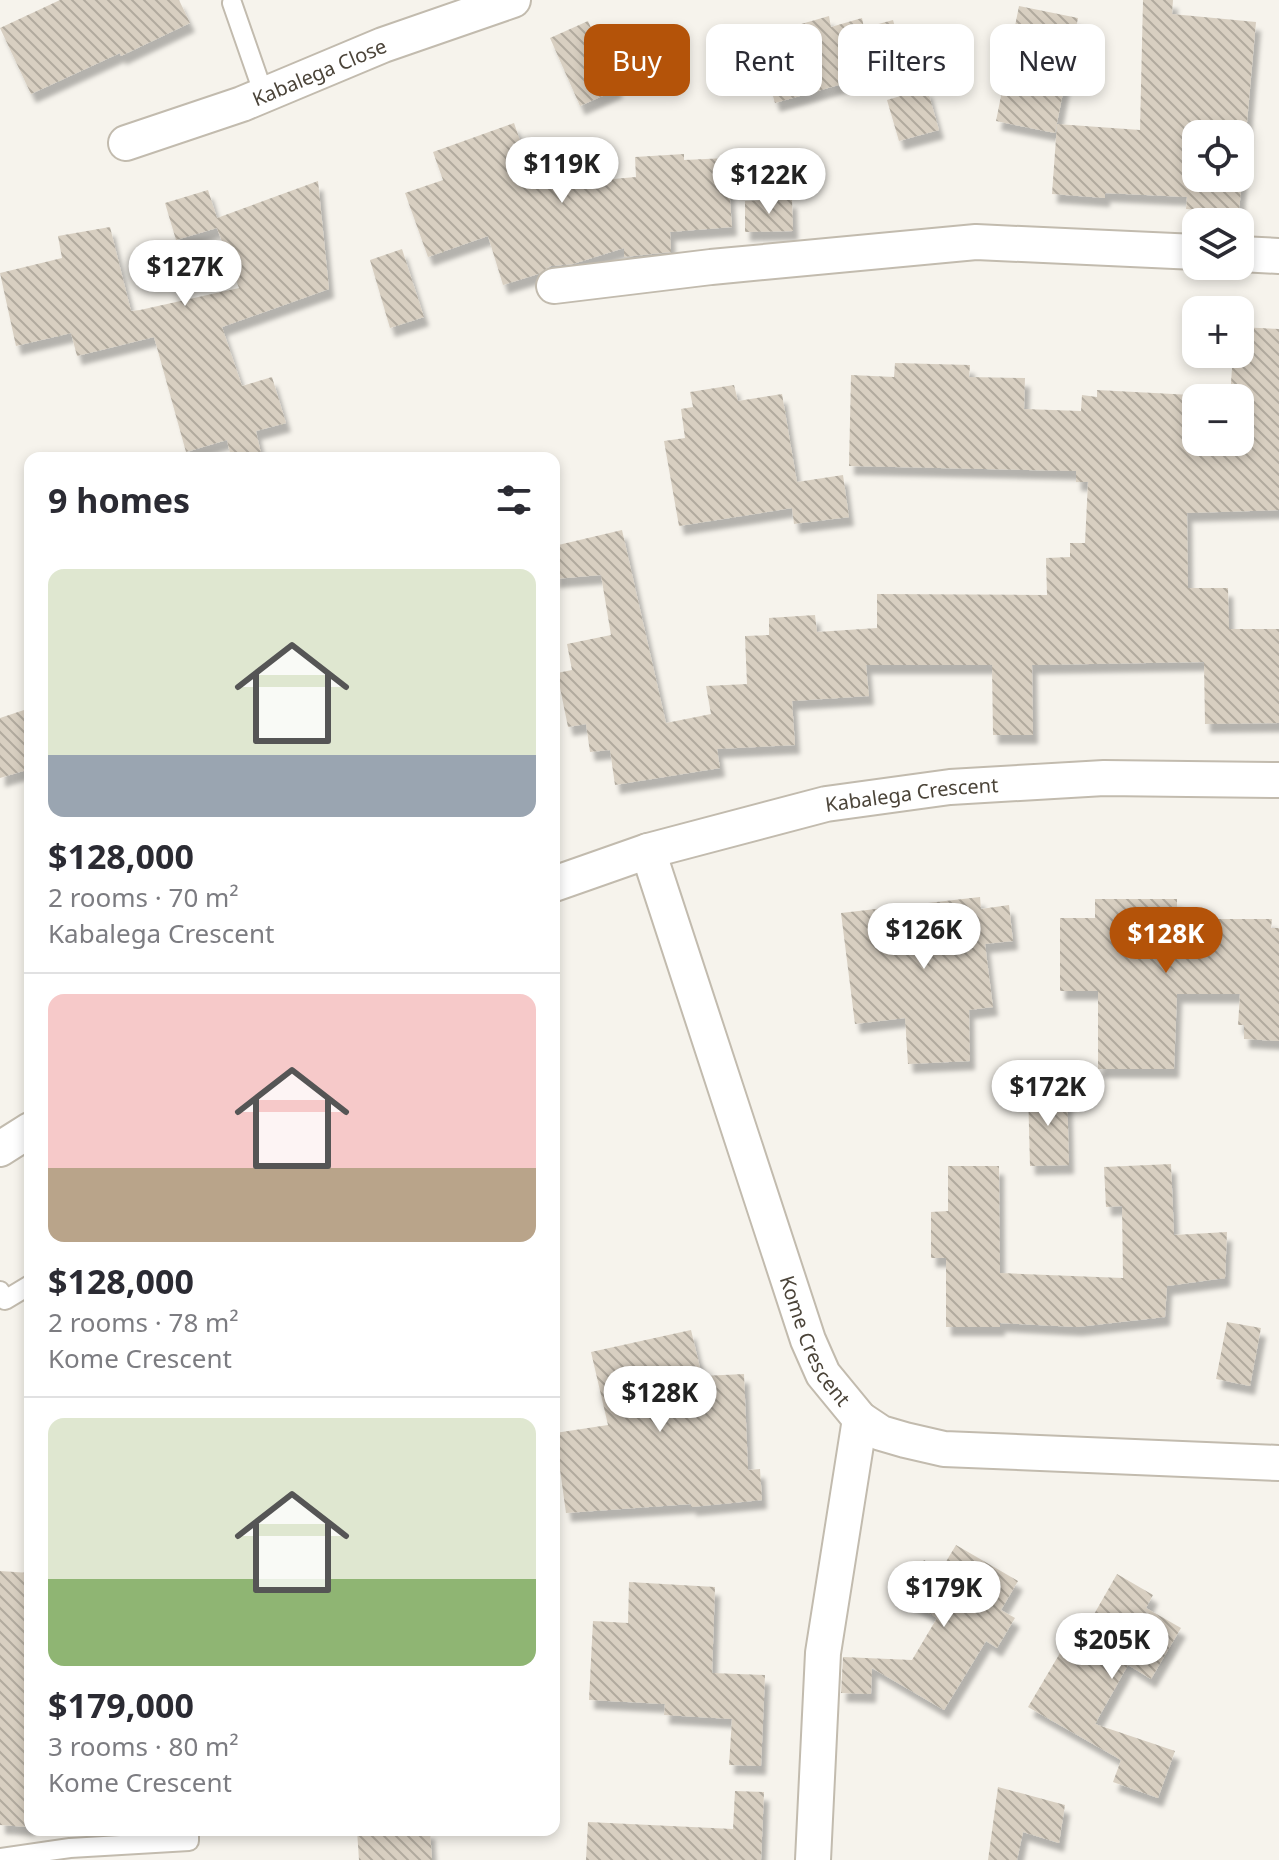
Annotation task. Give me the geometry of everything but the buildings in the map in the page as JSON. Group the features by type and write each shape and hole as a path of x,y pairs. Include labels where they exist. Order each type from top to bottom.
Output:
{"street":[{"name":"Kabalega Close","path":"126,143 264,95 383,45 513,0"},
{"path":"554,286 711,267 976,242 1182,251"},
{"path":"1254,255 1279,256"},
{"name":"Kabalega Crescent","path":"560,882 648,851 826,804 950,787 1104,778 1279,780"},
{"name":"Kome Crescent","path":"648,851 808,1340 823,1374 860,1419 881,1433 944,1449 1279,1463"},
{"path":"0,1149 24,1134"},
{"path":"813,1860 823,1653 860,1419"}],"lane":[{"path":"232,3 264,95"},
{"path":"2,1298 24,1288"},
{"path":"0,1858 71,1854 183,1836"},
{"path":"188,1860 189,1836"}]}
